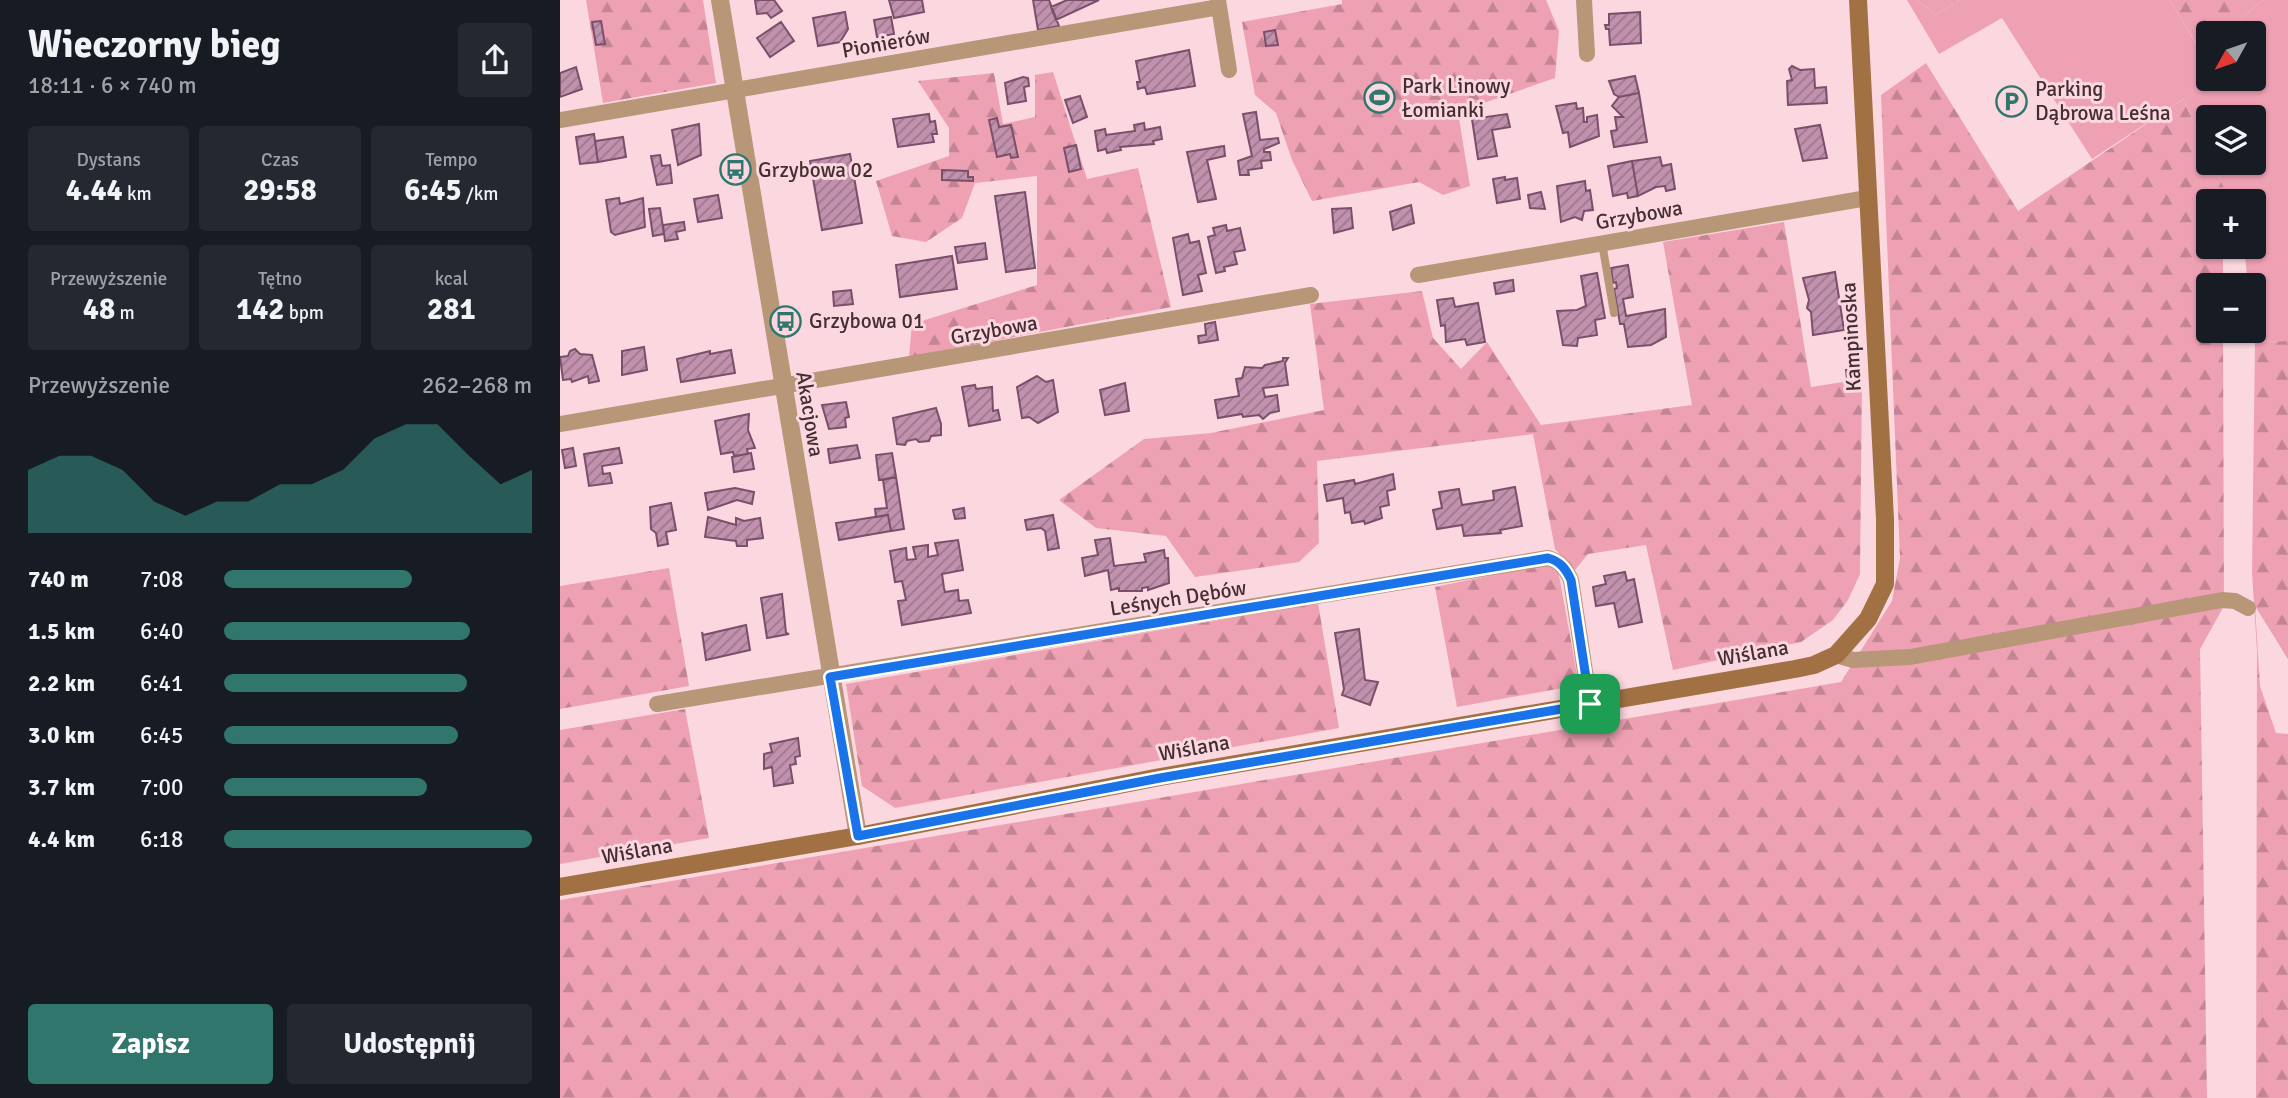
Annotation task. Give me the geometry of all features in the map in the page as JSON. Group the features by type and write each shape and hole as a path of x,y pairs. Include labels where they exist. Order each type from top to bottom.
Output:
{"main road":[{"name":"Kampinoska","path":"1836,655 1868,619 1885,584 1885,519 1858,0"},
{"name":"Wiślana","path":"560,887 858,836 1160,778 1814,665 1836,655"}],"street":[{"name":"Akacjowa","path":"720,0 858,836"},
{"path":"1584,0 1587,54"},
{"name":"Pionierów","path":"560,120 1218,3"},
{"path":"1218,3 1229,70"},
{"name":"Grzybowa","path":"1418,275 1867,198"},
{"name":"Grzybowa","path":"560,424 1311,295"},
{"name":"Leśnych Dębów","path":"657,704 1548,558 1555,560 1566,570 1571,580 1590,704"},
{"path":"1836,655 1853,660 1910,657 2222,600 2235,601 2248,608"}],"lane":[{"path":"1602,243 1614,313"}],"green space":[{"path":"586,0 703,0 716,83 603,103"},
{"name":"Park Linowy Łomianki","path":"1342,0 1546,0 1559,31 1555,78 1458,112 1470,186 1443,195 1419,182 1312,201 1292,160 1276,113 1255,95 1242,22 1342,4"},
{"path":"1907,0 1917,0 1936,15 1959,0 2170,0 2196,44 2196,91 2266,91 2266,21 2238,21 2263,0 2288,0 2288,341 2266,342 2266,273 2247,273 2245,259 2266,259 2266,189 2225,189 2218,175 2266,175 2266,105 2196,105 2196,128 2183,99 2092,159 2002,18 1939,54"},
{"path":"1917,0 1959,0 1936,15"},
{"path":"2170,0 2263,0 2238,21 2196,21 2196,43"},
{"path":"1926,63 2018,211 2183,99 2196,128 2196,175 2218,175 2225,189 2196,189 2196,259 2223,259 2223,273 2196,273 2196,343 2223,343 2224,606 2200,649 2207,1098 560,1098 560,900 1841,682 1892,601 1900,558 1881,95"},
{"path":"1053,72 1087,179 1138,168 1171,307 909,357 912,324 1037,285 1037,176 975,183 962,218 926,242 892,236 876,181 949,156 949,128 918,81 994,73 1003,124 1035,117 1035,75"},
{"path":"1784,222 1811,387 1862,379 1860,574 1848,600 1833,620 1801,642 1673,670 1646,545 1588,554 1575,570 1555,549 1533,434 1317,461 1319,543 1299,562 1195,577 1166,536 1096,528 1059,500 1144,439 1211,433 1324,410 1310,304 1422,291 1433,338 1461,369 1487,342 1541,425 1692,405 1663,242"},
{"path":"2288,341 2288,659 2255,606 2260,686 2276,733 2288,734 2288,1098 2256,1098 2257,651 2252,572 2255,343"},
{"path":"1551,563 1558,570 1579,685 1457,707 1435,587"},
{"path":"669,568 689,686 560,709 560,586"},
{"path":"1318,603 1339,728 895,808 862,786 846,684"},
{"path":"685,709 709,838 560,864 560,730"}],"building":[{"path":"755,0 774,0 782,11 771,18 767,13 757,14"},
{"path":"889,0 922,0 924,12 894,18"},
{"path":"1033,0 1049,0 1059,26 1038,30"},
{"path":"1067,0 1099,0 1056,20 1051,7"},
{"path":"845,12 848,29 840,42 818,46 813,18"},
{"path":"1640,12 1641,43 1610,45 1609,29 1606,29 1605,25 1609,25 1609,14"},
{"path":"891,17 894,34 877,37 874,20"},
{"path":"601,21 605,44 596,45 592,22"},
{"path":"781,22 794,41 770,57 757,38"},
{"path":"1275,30 1278,45 1266,46 1264,32"},
{"path":"1189,50 1195,86 1147,94 1145,87 1138,89 1137,82 1140,82 1136,61"},
{"path":"1792,66 1800,70 1814,69 1815,88 1826,87 1827,103 1788,105 1787,81 1792,80 1789,69"},
{"path":"576,67 582,89 560,97 560,73"},
{"path":"1635,76 1639,93 1619,97 1614,94 1609,81"},
{"path":"1028,78 1029,86 1024,87 1026,101 1008,104 1005,83"},
{"path":"1639,93 1647,142 1614,147 1611,131 1617,130 1615,117 1623,117 1612,106 1619,97"},
{"path":"1080,96 1087,117 1073,123 1065,100"},
{"path":"1576,103 1577,109 1583,108 1584,122 1587,122 1587,117 1597,115 1599,136 1570,147 1568,132 1563,133 1556,106"},
{"path":"1256,112 1260,140 1278,138 1279,143 1264,149 1264,152 1270,152 1271,160 1261,161 1262,168 1248,170 1249,175 1240,175 1238,161 1252,156 1243,114"},
{"path":"929,114 930,122 935,121 937,134 932,134 934,142 898,147 893,119"},
{"path":"1507,114 1510,127 1492,130 1497,156 1478,159 1472,119"},
{"path":"997,118 999,127 1011,125 1018,157 1011,158 1010,154 997,157 989,120"},
{"path":"1144,123 1145,130 1160,127 1162,139 1153,141 1154,144 1120,147 1121,150 1107,153 1106,149 1098,151 1095,131 1105,129 1106,135 1135,131 1134,125"},
{"path":"699,124 701,155 678,165 672,130"},
{"path":"1820,125 1827,158 1803,161 1795,129"},
{"path":"594,134 598,162 580,164 576,137"},
{"path":"623,137 626,157 598,162 595,141"},
{"path":"1076,145 1081,169 1069,172 1064,148"},
{"path":"1224,146 1225,156 1207,160 1216,199 1198,202 1187,152"},
{"path":"850,154 862,223 822,230 810,161"},
{"path":"660,155 662,166 670,165 672,183 657,185 651,156"},
{"path":"1660,157 1662,166 1671,164 1675,189 1666,191 1665,186 1656,187 1638,196 1632,161"},
{"path":"1632,161 1638,196 1628,198 1627,193 1613,196 1608,166"},
{"path":"942,170 968,171 968,177 973,177 973,181 942,180"},
{"path":"1505,177 1505,180 1517,178 1520,199 1497,203 1493,179"},
{"path":"1585,181 1586,191 1590,190 1593,210 1584,211 1582,220 1575,217 1561,222 1557,186"},
{"path":"1025,192 1035,268 1006,272 995,196"},
{"path":"1541,192 1545,209 1530,208 1528,195"},
{"path":"718,195 722,218 698,222 694,199"},
{"path":"619,198 620,204 643,198 645,227 615,235 611,232 606,200"},
{"path":"1411,205 1414,223 1393,230 1390,212"},
{"path":"660,208 664,234 653,236 649,209"},
{"path":"1351,208 1353,228 1334,233 1332,209"},
{"path":"684,222 685,230 676,232 678,239 665,241 663,225"},
{"path":"1226,225 1227,231 1240,228 1245,250 1234,252 1237,264 1224,267 1225,271 1216,273 1208,237 1215,235 1213,228"},
{"path":"1188,234 1190,243 1199,241 1206,273 1198,275 1202,291 1183,295 1173,238"},
{"path":"985,243 987,259 958,263 955,247"},
{"path":"952,256 957,289 900,297 896,265"},
{"path":"1628,265 1633,297 1623,299 1626,316 1665,309 1666,337 1651,345 1628,347 1624,324 1620,324 1614,289 1617,288 1616,282 1613,283 1611,268"},
{"path":"1835,272 1844,330 1813,335 1811,312 1807,308 1809,300 1803,278"},
{"path":"1597,273 1605,318 1595,320 1597,335 1578,338 1577,346 1563,345 1557,311 1577,310 1586,306 1581,276"},
{"path":"1513,280 1514,291 1496,294 1494,283"},
{"path":"851,290 853,304 834,306 833,292"},
{"path":"1453,298 1455,307 1478,303 1485,342 1467,345 1465,339 1446,342 1445,325 1441,326 1437,300"},
{"path":"1215,322 1218,340 1199,343 1198,336 1206,335 1205,324"},
{"path":"644,347 647,370 622,375 622,351"},
{"path":"575,349 580,354 592,355 599,381 589,383 588,376 572,382 571,379 563,380 560,357 568,356 570,351"},
{"path":"731,350 735,373 681,382 677,359 710,351 710,354"},
{"path":"1283,358 1288,358 1285,363 1288,385 1263,388 1265,397 1277,395 1279,411 1270,413 1263,419 1259,415 1243,417 1242,414 1218,418 1215,400 1239,396 1236,379 1242,378 1245,367 1262,368 1283,361"},
{"path":"1859,369 1860,378 1847,379 1846,370"},
{"path":"1037,376 1046,382 1053,380 1058,412 1038,423 1029,417 1022,418 1017,387"},
{"path":"1125,383 1129,411 1105,415 1100,390"},
{"path":"975,385 976,389 992,387 993,411 998,410 1000,420 969,426 962,387"},
{"path":"846,402 849,417 845,418 846,427 829,429 822,405"},
{"path":"936,408 941,435 931,436 929,441 919,442 916,439 907,441 905,445 897,444 893,418"},
{"path":"749,414 748,430 755,448 747,449 748,454 721,454 715,421"},
{"path":"857,445 860,458 830,463 828,449"},
{"path":"573,448 576,466 565,468 562,450"},
{"path":"619,448 622,463 602,466 603,474 610,473 612,483 589,486 584,454"},
{"path":"751,453 754,469 734,472 732,457"},
{"path":"892,453 896,477 879,480 876,455"},
{"path":"1393,474 1395,489 1387,491 1389,505 1380,507 1382,518 1365,524 1364,521 1352,523 1350,512 1345,513 1343,498 1327,501 1324,485 1354,480 1355,484"},
{"path":"896,477 904,529 891,531 888,515 876,517 875,509 887,508 883,480"},
{"path":"1515,487 1522,526 1500,530 1501,533 1464,536 1462,525 1437,529 1433,510 1442,508 1439,492 1459,489 1462,505 1494,500 1493,491"},
{"path":"735,488 754,492 752,504 737,500 708,510 705,493"},
{"path":"671,503 676,530 666,532 668,544 658,546 656,533 651,529 650,507"},
{"path":"964,508 965,518 955,519 953,510"},
{"path":"888,515 891,531 839,540 836,523"},
{"path":"1053,515 1059,548 1048,550 1045,531 1041,528 1027,530 1025,520"},
{"path":"708,517 736,525 736,518 744,521 760,518 763,538 747,540 747,546 737,546 736,541 705,537"},
{"path":"1110,538 1114,566 1146,562 1144,554 1164,550 1165,558 1168,558 1169,583 1148,590 1148,587 1142,588 1142,591 1119,591 1119,588 1111,590 1108,570 1085,576 1082,558 1098,555 1095,540"},
{"path":"958,540 963,570 942,574 944,588 945,592 958,590 959,601 968,600 971,613 902,625 898,601 906,600 902,581 895,582 890,551 906,548 907,560 916,559 913,547 928,545 928,557 938,555 935,543"},
{"path":"1625,572 1627,581 1634,579 1642,622 1619,627 1614,603 1596,606 1593,587 1606,584 1604,576"},
{"path":"782,594 786,633 789,634 767,638 761,598"},
{"path":"746,625 750,650 706,660 702,632 703,635"},
{"path":"1359,629 1365,680 1378,682 1370,705 1342,695 1344,689 1335,633"},
{"path":"798,738 800,756 795,757 796,764 790,765 793,783 774,786 772,767 764,769 764,754 772,752 770,744"}],"place":[{"name":"Park Linowy Łomianki","path":"1379,98"},
{"name":"Parking Dąbrowa Leśna","path":"2012,101"},
{"name":"Grzybowa 02","path":"735,170"},
{"name":"Grzybowa 01","path":"786,321"}],"route":[{"path":"1548,558 1555,560 1566,570 1571,580 1590,704 1160,778 858,836 830,677 1548,558"}]}
